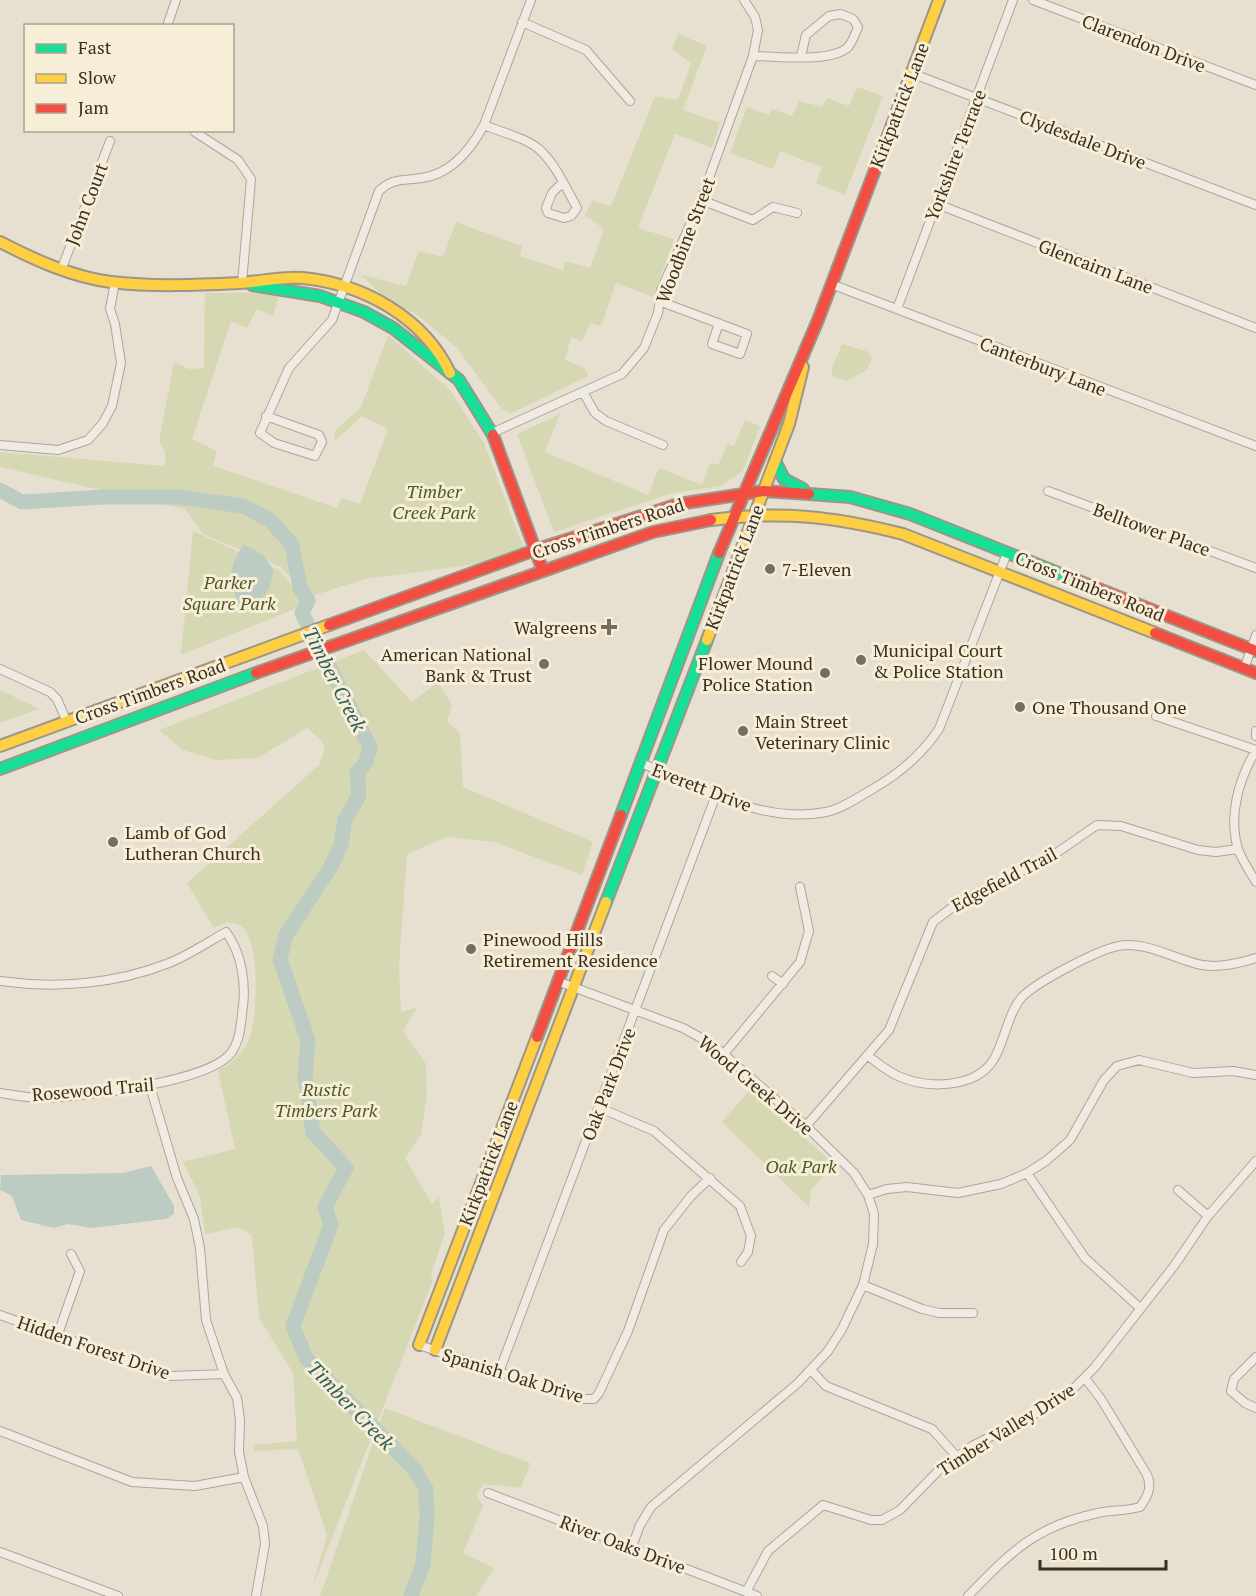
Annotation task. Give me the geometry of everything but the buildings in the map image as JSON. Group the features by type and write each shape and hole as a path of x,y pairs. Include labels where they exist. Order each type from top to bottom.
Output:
{"street":[{"path":"168,24 176,0"},
{"path":"266,416 319,435 322,442 315,456 274,443 260,433 266,416 284,376 332,320 376,197 389,182 396,179 422,178 441,172 464,154 484,125 531,0"},
{"name":"Woodbine Street","path":"492,433 622,374 638,357 658,313 659,301 701,200 753,56 758,30 755,17 744,0"},
{"name":"Kirkpatrick Lane","path":"419,1345 641,763 677,662 831,284 939,0"},
{"name":"Yorkshire Terrace","path":"897,309 1013,0"},
{"name":"Clarendon Drive","path":"1032,0 1256,85"},
{"path":"753,56 810,58 846,49 853,40 858,27 853,19 841,14 828,16 806,35 801,56"},
{"path":"522,22 586,50 630,102"},
{"name":"Clydesdale Drive","path":"911,73 1256,205"},
{"path":"484,125 538,148 562,182 577,208 571,216 564,218 548,213 546,208 552,193 562,182"},
{"path":"195,132 238,160 251,178 242,283"},
{"name":"John Court","path":"62,268 110,141"},
{"path":"701,200 753,220 773,207 797,213"},
{"name":"Glencairn Lane","path":"936,204 1256,328"},
{"path":"0,242 62,268 114,282 242,283 303,278 343,288 389,305 414,325 445,358 450,373"},
{"path":"0,445 58,450 88,440 103,423 112,406 121,363 115,324 110,309 114,282"},
{"path":"242,283 313,295 393,327 459,380 492,433 543,571"},
{"name":"Canterbury Lane","path":"831,284 1256,446"},
{"path":"659,301 719,323 747,334 740,354 711,344 719,323"},
{"name":"Kirkpatrick Lane","path":"435,1350 789,424 807,344"},
{"path":"583,392 595,413 606,421 663,445"},
{"path":"775,461 777,472 784,480 815,493"},
{"name":"Belltower Place","path":"1048,490 1256,568"},
{"name":"Cross Timbers Road","path":"0,746 535,550 679,504 763,491 815,493 874,502 1253,650"},
{"name":"Cross Timbers Road","path":"0,769 352,638 653,532 682,524 754,514 809,515 868,525 903,534 1256,673"},
{"path":"937,547 945,528"},
{"name":"Everett Drive","path":"641,763 716,795 761,810 786,814 828,812 848,803 908,766 927,748 939,729 1008,553"},
{"path":"1111,615 1118,597"},
{"path":"1244,669 1253,650 1256,635"},
{"path":"677,662 694,671"},
{"path":"0,669 50,692 57,699 73,743"},
{"path":"1155,716 1256,750 1240,785 1235,803 1238,849 1256,882"},
{"path":"1256,731 1256,736"},
{"name":"Oak Park Drive","path":"499,1372 716,795"},
{"name":"Edgefield Trail","path":"806,1126 889,1030 928,930 939,915 959,902 1052,856 1097,825 1121,826 1198,850 1216,852 1238,849"},
{"path":"724,1054 800,962 809,931 800,886"},
{"name":"Rosewood Trail","path":"0,981 37,987 127,977 171,962 226,932 237,948 244,995 240,1029 233,1051 216,1065 150,1086 40,1098 0,1093"},
{"path":"868,1056 907,1079 930,1083 965,1081 976,1077 994,1058 1021,998 1043,981 1114,946 1134,945 1208,966 1234,965 1256,958"},
{"path":"772,976 783,984"},
{"path":"557,981 573,987"},
{"name":"Wood Creek Drive","path":"573,987 694,1033 724,1054 806,1126 854,1173 868,1196 875,1225 863,1285 842,1329 811,1370 651,1507 640,1525 632,1547"},
{"path":"868,1196 887,1189 907,1188 958,1192 1000,1184 1027,1173 1070,1140 1104,1080 1117,1066 1139,1060 1193,1073 1233,1071 1256,1075"},
{"path":"150,1086 177,1178 194,1219 200,1248 206,1320 224,1374 237,1398 240,1420 239,1452 244,1477 263,1527 265,1544 256,1596"},
{"path":"600,1108 654,1131 740,1206 750,1226 751,1236 748,1252 741,1262"},
{"name":"Timber Valley Drive","path":"746,1592 768,1551 823,1505 871,1520 882,1520 900,1510 941,1468 957,1457 1068,1394 1085,1378 1174,1266 1208,1216 1256,1161"},
{"path":"1027,1173 1085,1258 1140,1308"},
{"name":"Spanish Oak Drive","path":"419,1345 582,1399 594,1399 622,1356 664,1230 691,1196 710,1178"},
{"path":"1178,1190 1208,1216"},
{"path":"58,1334 80,1271 71,1254"},
{"path":"863,1285 921,1309 939,1313 973,1313"},
{"name":"Hidden Forest Drive","path":"0,1315 171,1376 224,1374"},
{"path":"1256,1358 1234,1379 1231,1391 1245,1404 1256,1408"},
{"path":"811,1370 826,1386 932,1429 957,1457"},
{"path":"968,1596 1011,1552 1030,1538 1049,1528 1081,1517 1140,1507 1147,1497 1150,1480 1101,1399 1085,1378"},
{"path":"0,1431 132,1482 195,1486 244,1477"},
{"name":"River Oaks Drive","path":"488,1493 757,1596"},
{"path":"0,1552 118,1596"}],"green space":[{"path":"678,34 707,46 683,110 720,123 712,148 675,134 638,228 674,239 653,297 616,283 601,326 590,323 582,342 571,337 565,360 585,368 588,376 510,414 502,409 457,348 416,314 389,301 361,275 406,286 419,251 443,257 456,222 522,246 520,256 563,270 565,261 590,268 604,229 585,215 592,201 611,206 655,96 678,100 691,63 672,49"},
{"path":"857,87 883,96 845,195 816,183 822,167 780,151 773,169 730,153 747,107 769,115 772,109 792,116 799,101 822,107 827,98 849,106"},
{"name":"Timber Creek Park","path":"205,293 280,293 273,316 257,309 247,328 231,321 192,439 217,451 213,466 337,508 341,498 360,504 388,429 362,416 335,441 335,431 361,407 388,335 450,390 484,443 523,547 478,564 365,579 309,597 281,567 203,534 185,509 0,467 0,452 165,466 165,451 159,442 174,362 189,369 204,368"},
{"path":"842,344 869,352 872,358 867,370 846,381 834,377 831,371"},
{"path":"560,414 545,452 648,495 659,468 702,485 710,463 718,465 728,444 734,446 745,420 760,426 743,471 721,486 672,493 554,532 517,434"},
{"name":"Parker Square Park","path":"193,531 280,571 307,604 181,655"},
{"name":"Rustic Timbers Park","path":"364,650 412,702 438,682 452,705 447,722 460,733 463,787 593,842 582,875 494,842 446,837 407,854 399,966 401,1012 418,1007 403,1030 426,1064 427,1094 421,1135 405,1158 432,1204 439,1197 445,1233 431,1274 433,1280 312,1589 327,1535 298,1449 254,1451 253,1445 297,1441 293,1373 259,1318 252,1236 239,1227 205,1234 200,1197 183,1162 235,1149 218,1071 242,1051 251,1031 256,980 252,946 247,933 240,925 230,923 214,928 187,883 320,764 325,748 321,740 307,728 258,758 216,760 183,750 159,730"},
{"path":"0,690 39,709 0,723"},
{"name":"Oak Park","path":"750,1090 834,1164 811,1190 809,1207 722,1122"},
{"path":"385,1408 530,1463 521,1488 484,1484 476,1494 483,1506 463,1553 494,1568 476,1596 320,1596"}],"shaded area":[{"path":"244,544 263,555 273,569 268,591 255,602 241,609 231,576 238,552"},
{"path":"151,1166 174,1206 174,1214 166,1219 91,1228 68,1224 54,1228 21,1220 12,1196 0,1190 1,1175 122,1173"}],"waterway":[{"name":"Timber Creek","path":"0,490 22,502 104,497 178,497 243,506 270,520 292,545 300,588 308,601 302,613 370,747 366,762 357,773 359,795 345,820 341,845 330,868 286,935 280,959 308,1040 305,1077 313,1132 346,1168 325,1207 331,1225 293,1326 306,1358 415,1470 426,1489 427,1518 423,1564 411,1596"}],"traffic: fast":[{"path":"252,285 320,296 364,312 393,328 459,380 493,435"},
{"path":"775,461 784,479 803,489"},
{"path":"809,494 850,497 910,514 1071,578"},
{"path":"621,815 719,553"},
{"path":"606,902 707,640"},
{"path":"0,769 256,673"}],"traffic: slow":[{"path":"892,125 939,0"},
{"path":"0,242 54,267 96,280 111,282 191,285 303,278 348,288 390,307 408,320 439,353 450,373"},
{"path":"707,640 789,424 803,367"},
{"path":"711,520 761,516 808,517 854,523 903,534 1155,633"},
{"path":"0,746 329,625"},
{"path":"435,1350 606,902"},
{"path":"419,1345 537,1037"}],"traffic: jam":[{"path":"719,553 818,320 892,125"},
{"path":"493,435 543,571"},
{"path":"329,625 535,550 679,504 763,491 809,494"},
{"path":"256,673 653,532 711,520"},
{"path":"1071,578 1256,651"},
{"path":"1155,633 1256,673"},
{"path":"537,1037 621,815"}],"place":[{"name":"7-Eleven","path":"770,569"},
{"name":"Walgreens","path":"609,627"},
{"name":"Municipal Court & Police Station","path":"861,660"},
{"name":"American National Bank & Trust","path":"544,664"},
{"name":"Flower Mound Police Station","path":"825,673"},
{"name":"One Thousand One","path":"1020,707"},
{"name":"Main Street Veterinary Clinic","path":"743,731"},
{"name":"Lamb of God Lutheran Church","path":"113,842"},
{"name":"Pinewood Hills Retirement Residence","path":"471,949"}]}
